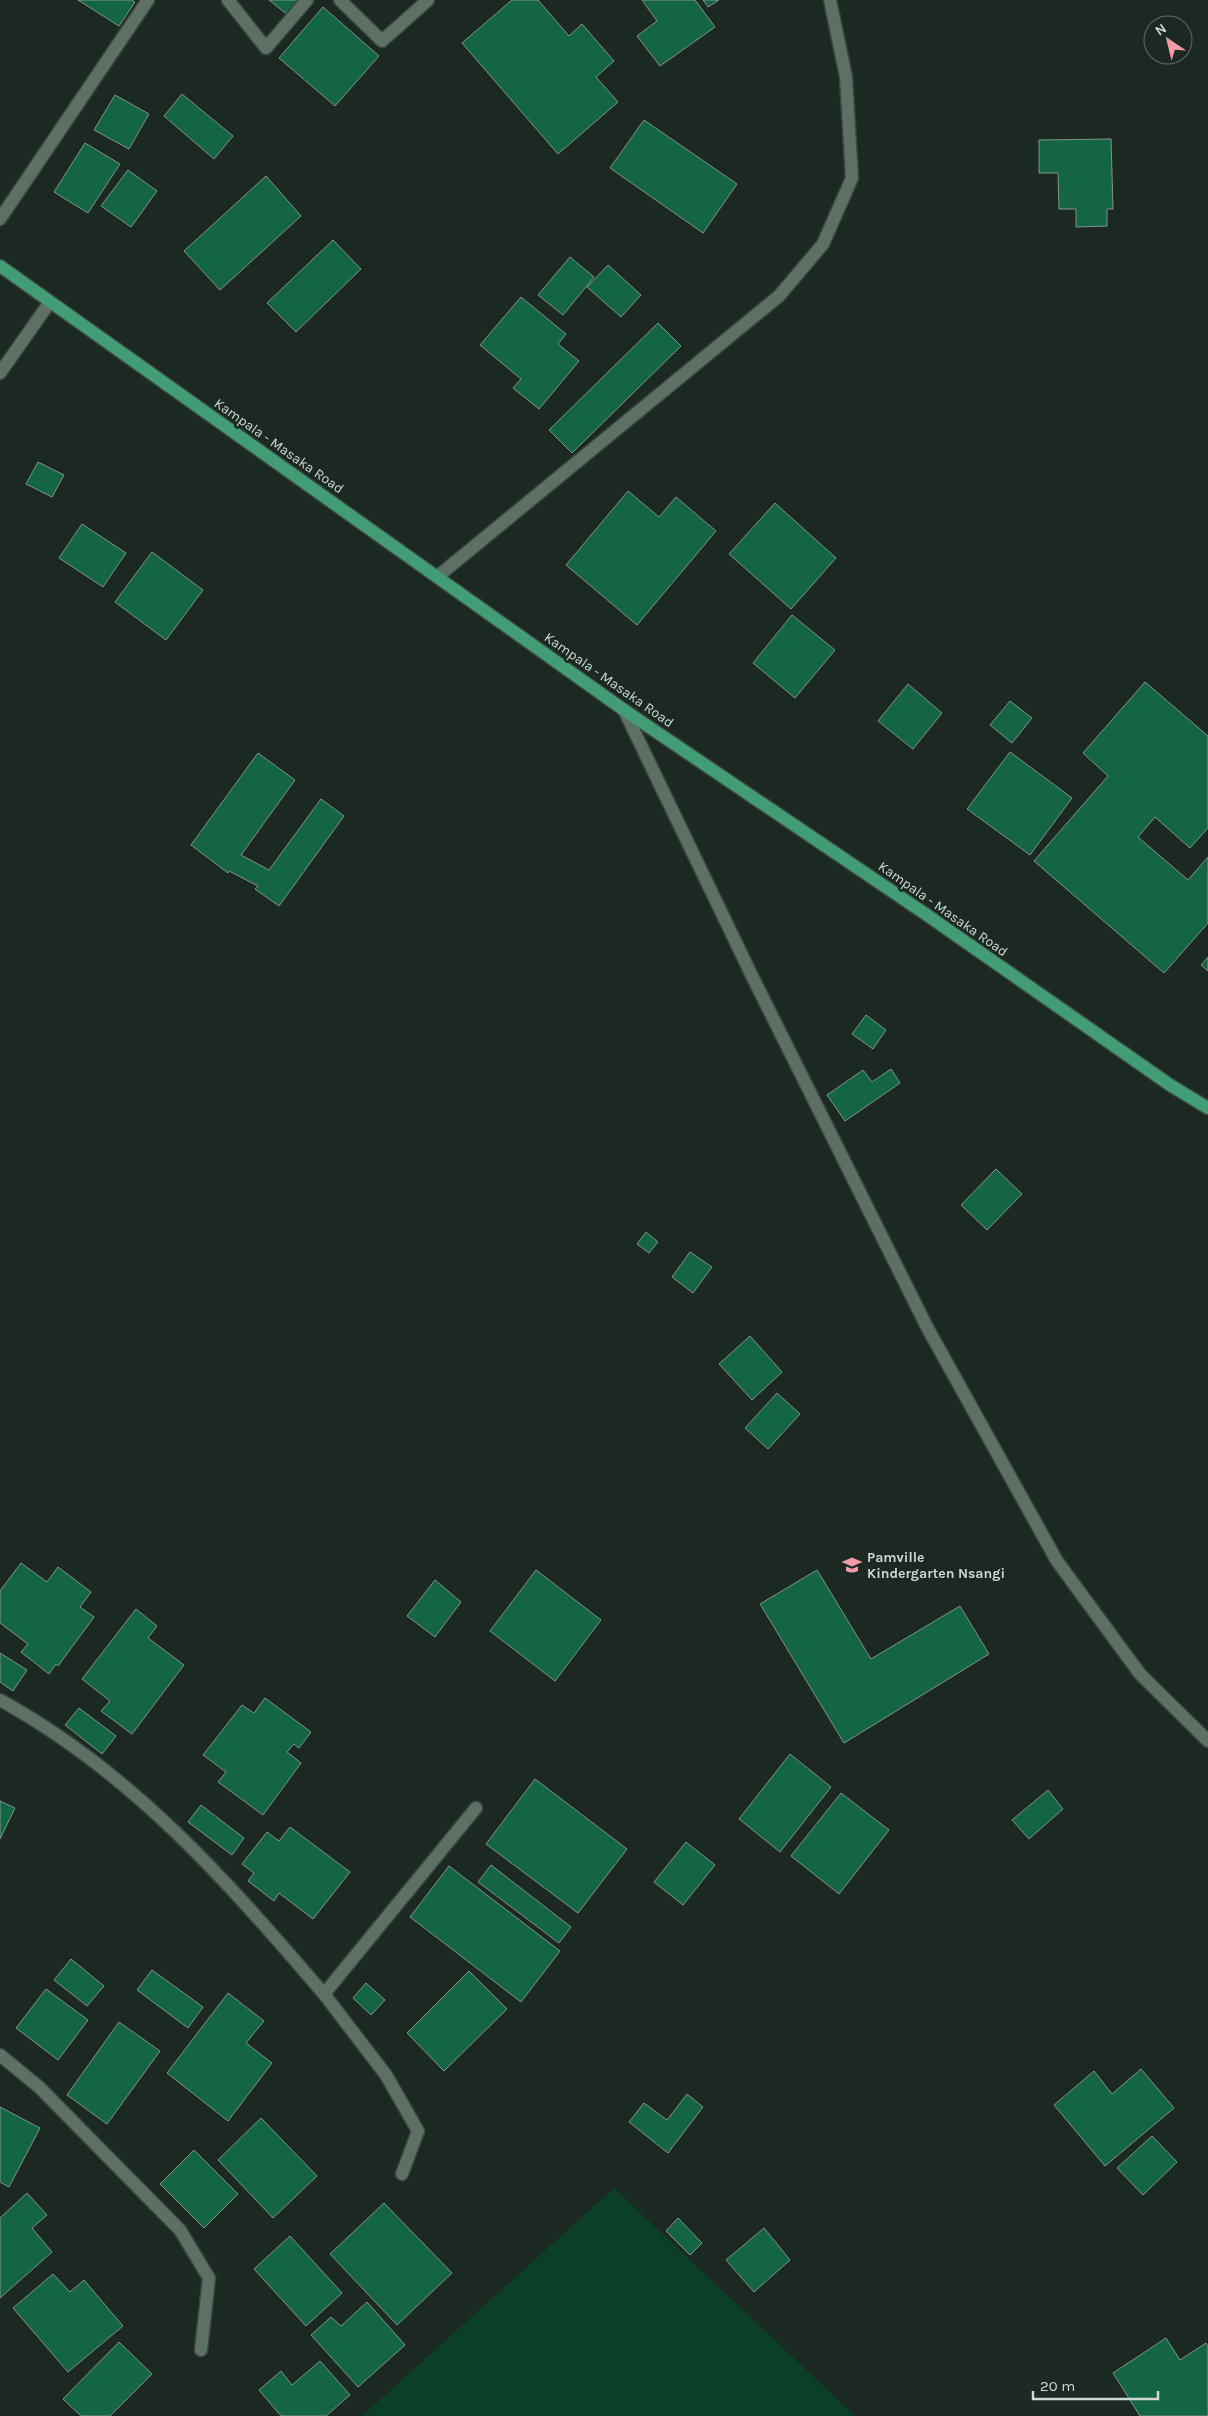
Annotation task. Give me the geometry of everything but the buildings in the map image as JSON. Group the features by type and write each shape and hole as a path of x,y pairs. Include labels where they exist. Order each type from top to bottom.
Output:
{"main road":[{"name":"Kampala - Masaka Road","path":"0,266 624,710 927,915 1170,1085 1208,1108"}],"street":[{"path":"0,219 148,0"},
{"path":"228,0 266,48 307,0"},
{"path":"340,0 382,41 428,0"},
{"path":"437,577 779,296 823,244 852,178 846,77 830,0"},
{"path":"0,373 50,302"},
{"path":"624,710 753,978 928,1329 1057,1561 1140,1674 1208,1741"},
{"path":"0,1700 57,1734 146,1802 224,1880 324,1994 386,2075 418,2131 402,2174"},
{"path":"324,1994 476,1808"},
{"path":"0,2055 38,2087 180,2230 209,2278 201,2350"}],"green space":[{"path":"614,2188 855,2416 362,2416"}],"place":[{"name":"Pamville Kindergarten Nsangi","path":"852,1565"}]}
